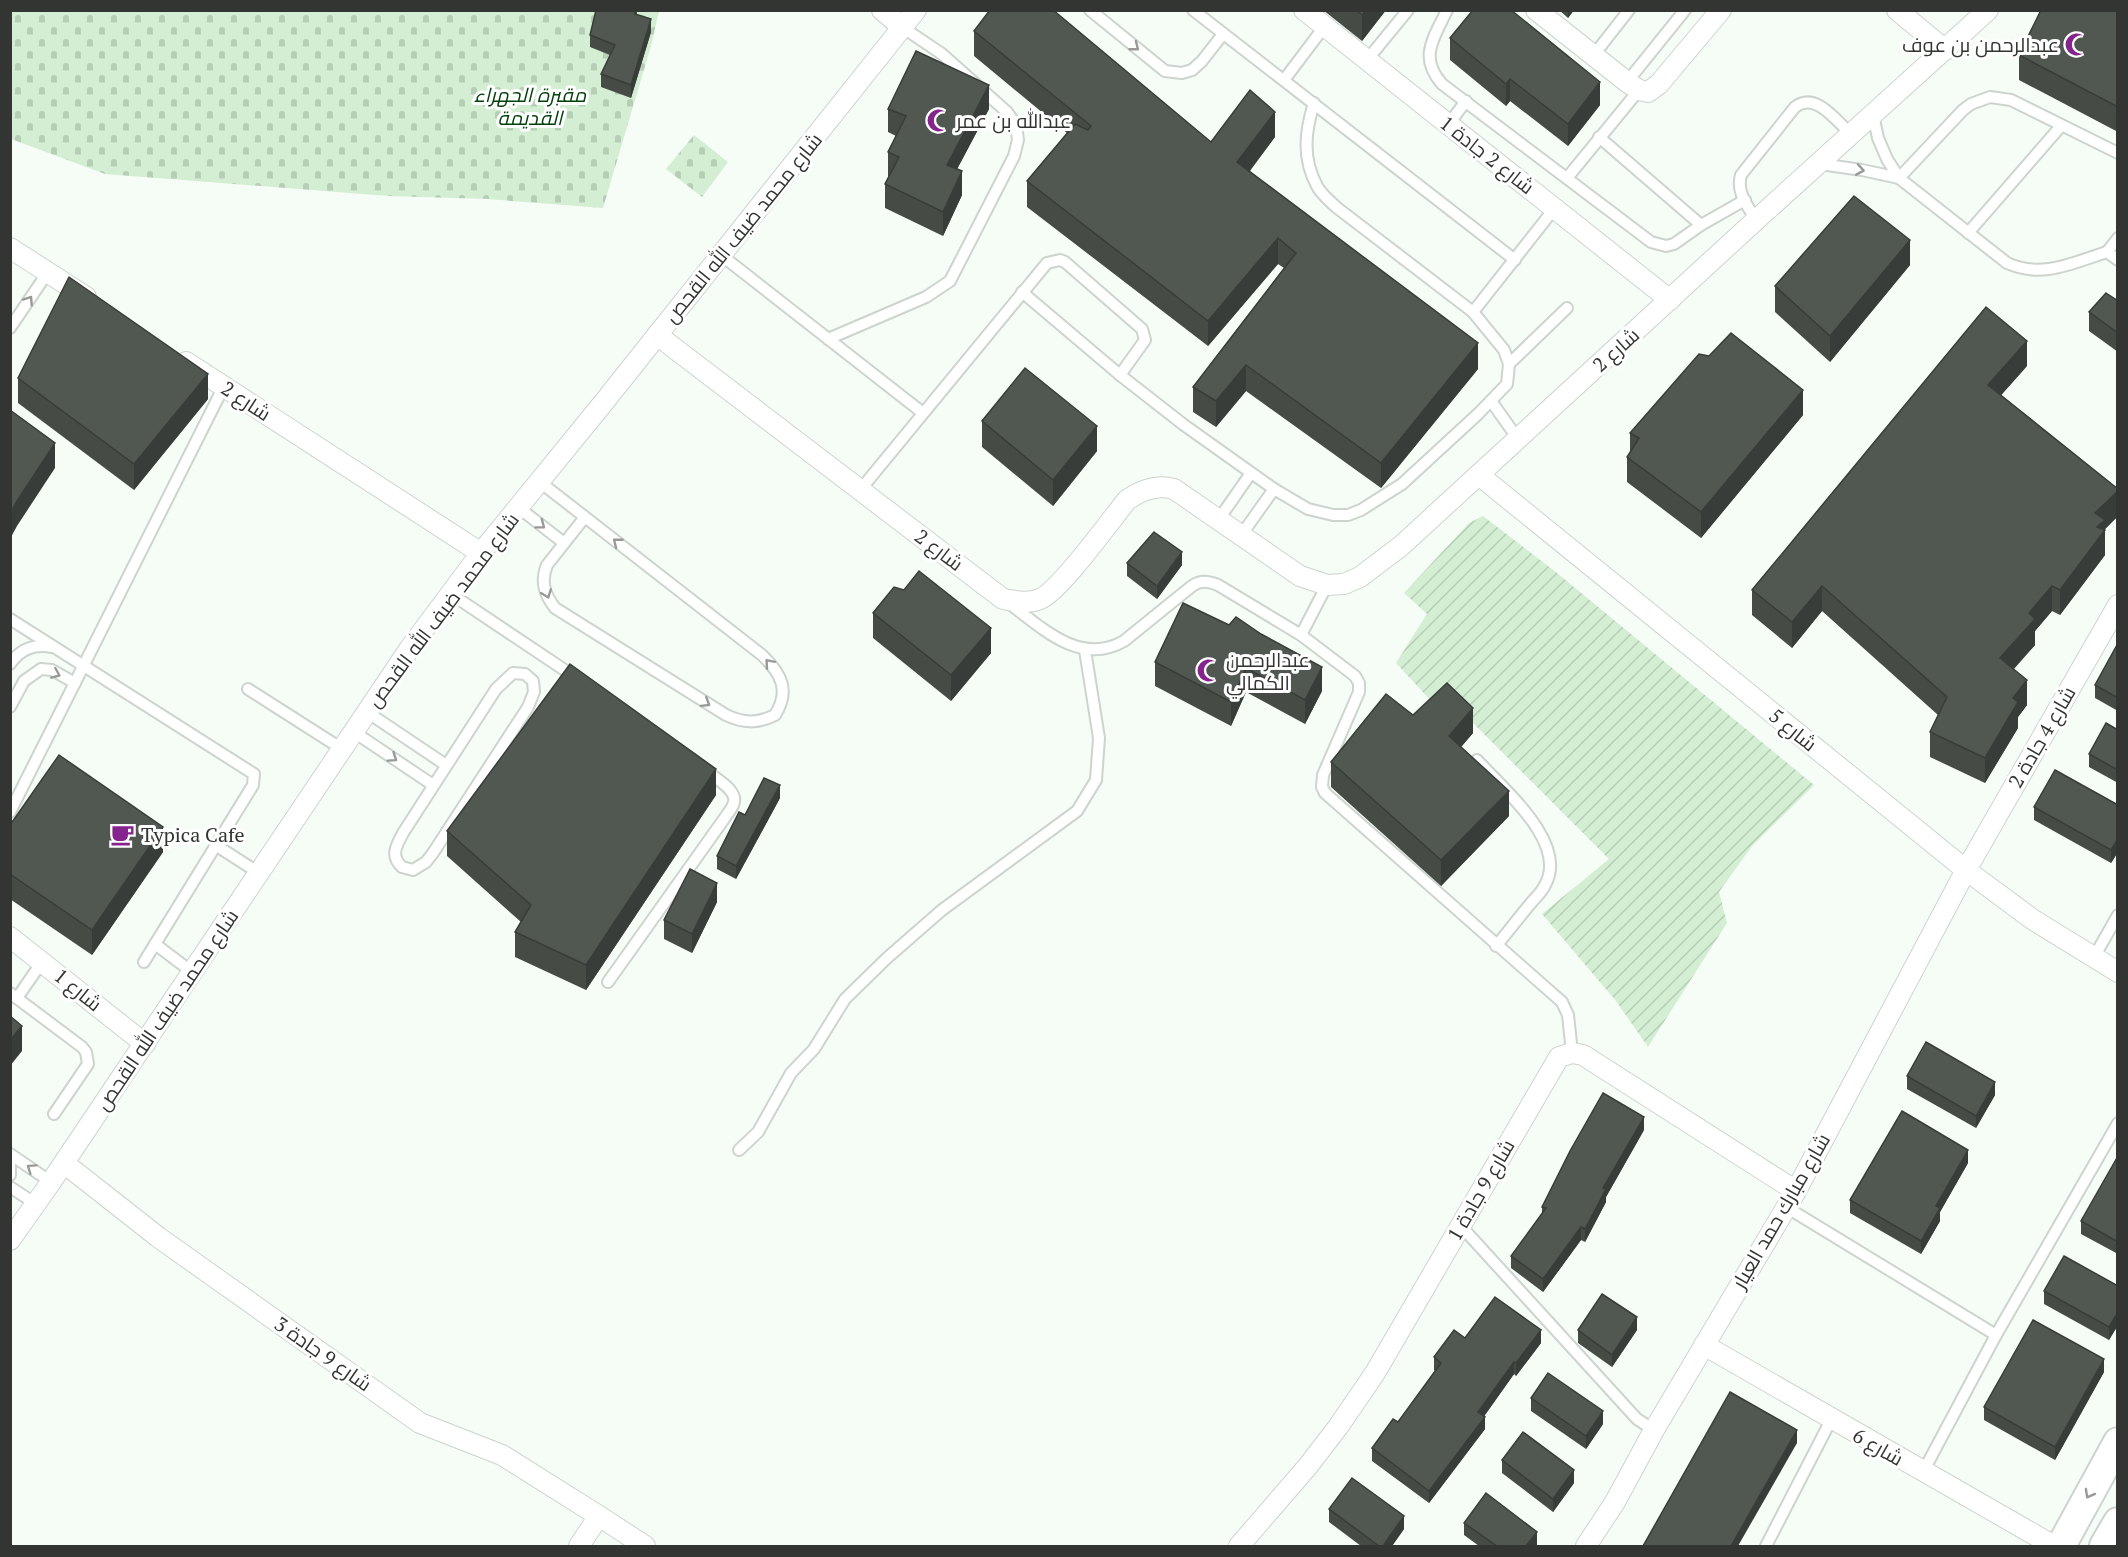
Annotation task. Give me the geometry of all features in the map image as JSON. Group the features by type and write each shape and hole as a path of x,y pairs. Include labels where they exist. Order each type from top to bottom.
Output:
{"street":[{"path":"882,10 903,27"},
{"name":"شارع محمد ضيف الله القحص","path":"10,1240 145,1044 410,648 481,553 916,10"},
{"name":"شارع 2 جادة 1","path":"1304,10 1670,300"},
{"path":"1536,10 1633,86 1648,92 1659,84 1721,10"},
{"path":"1897,10 1945,50"},
{"name":"شارع 2","path":"1327,585 1344,584 1360,577 1401,546 1988,10"},
{"path":"10,248 97,304"},
{"name":"شارع 2","path":"657,335 1003,599"},
{"name":"شارع 2","path":"175,355 481,553"},
{"name":"شارع 5","path":"1479,475 1966,870 2032,919 2118,972"},
{"path":"1003,599 1026,602 1043,598 1058,585 1127,500 1141,491 1160,487 1174,489 1300,576 1327,585"},
{"name":"شارع 4 جادة 2","path":"1966,870 2118,605"},
{"name":"شارع مبارك حمد العيار","path":"1586,1546 1615,1502 1654,1430 1791,1199 1966,870"},
{"name":"شارع 1","path":"10,937 145,1044"},
{"path":"1572,1053 1582,1055 1791,1199"},
{"name":"شارع 9 جادة 1","path":"1239,1546 1338,1427 1375,1373 1554,1063 1559,1057 1572,1053"},
{"name":"شارع 9 جادة 3","path":"64,1163 158,1237 420,1423 502,1455 645,1546"},
{"name":"شارع 6","path":"1704,1345 1830,1420 2054,1546"},
{"path":"2061,1546 2118,1442"},
{"path":"579,1546 599,1516"},
{"path":"2104,1546 2118,1522"}],"lane":[{"path":"1090,10 1164,71 1182,73 1192,70 1223,34"},
{"path":"1193,10 1515,260"},
{"path":"1367,60 1408,10"},
{"path":"1447,10 1431,44 1428,56 1434,75 1442,84 1651,243 1658,246 1674,244 1701,225 1745,200"},
{"path":"1593,56 1629,10"},
{"path":"1567,178 1599,137 1685,10"},
{"path":"828,339 926,297 950,281 1014,156 1018,140 1016,125 1007,112 942,54 903,27"},
{"path":"1284,80 1324,27"},
{"path":"1899,178 1963,110 1980,99 2011,100 2118,153"},
{"path":"1756,220 1738,184 1741,175 1795,106 1802,101 1810,100 1818,104 1852,135"},
{"path":"1448,125 1466,101"},
{"path":"1022,292 1120,375 1251,473 1308,509 1333,515 1348,515 1361,510 1402,484 1507,384 1509,363 1504,350 1473,312 1336,207 1317,188 1309,166 1306,147 1306,127 1314,103"},
{"path":"1873,115 1882,148 1899,178 2007,263 2033,272 2046,270 2107,252 2118,238"},
{"path":"1968,233 2061,126"},
{"path":"1599,137 1701,225"},
{"path":"1820,164 1899,178"},
{"path":"1473,312 1554,209"},
{"path":"2107,252 2118,260"},
{"path":"721,255 923,413"},
{"path":"861,489 1047,263 1059,260 1065,262 1142,329 1145,340 1142,347 1120,375"},
{"path":"12,324 48,273"},
{"path":"1509,363 1567,308"},
{"path":"10,812 224,386"},
{"path":"1491,401 1518,439"},
{"path":"1219,519 1251,473"},
{"path":"540,482 585,517 772,664 781,680 784,696 775,715 753,722 739,721 726,715 555,608 546,595 543,574 547,565 585,517"},
{"path":"1242,534 1274,489"},
{"path":"519,508 564,543"},
{"path":"1003,599 1046,632 1066,644 1085,650 1107,648 1124,641 1192,586 1202,582 1218,585 1301,636 1355,676 1359,683 1359,692 1323,774 1324,793 1565,1007 1572,1053"},
{"path":"1301,636 1327,585"},
{"path":"451,594 588,687"},
{"path":"10,619 254,774 253,785 144,962"},
{"path":"10,664 15,656 33,646 56,647"},
{"path":"739,1150 758,1132 791,1073 814,1050 845,999 887,958 942,910 1077,811 1096,780 1099,738 1085,650"},
{"path":"12,706 24,681 41,669 52,670 75,683"},
{"path":"519,673 530,677 534,687 528,707 433,853 420,867 413,870 407,869 398,863 394,851 446,765 502,682 513,674 519,673"},
{"path":"10,687 14,693 12,706"},
{"path":"248,688 342,749"},
{"path":"367,712 446,765"},
{"path":"354,732 433,784"},
{"path":"1478,760 1533,821 1546,845 1551,868 1546,885 1496,946"},
{"path":"608,982 734,803 732,792 724,784 695,764"},
{"path":"217,846 259,873"},
{"path":"2094,957 2118,915"},
{"path":"155,944 192,972"},
{"path":"42,962 14,995 82,1047 86,1052 87,1064 54,1114"},
{"path":"1923,1472 1996,1335 2118,1123"},
{"path":"10,1154 51,1182"},
{"path":"10,1165 10,1175"},
{"path":"10,1187 36,1204"},
{"path":"1791,1199 1996,1335"},
{"path":"1460,1226 1637,1419 1654,1430"},
{"path":"1766,1546 1830,1420"}],"green space":[{"name":"مقبرة الجهراء القديمة","path":"10,11 659,11 651,46 603,208 487,199 388,196 105,174 11,139"},
{"path":"694,135 728,162 702,197 666,169"},
{"path":"1483,516 1557,573 1814,785 1752,846 1719,892 1727,923 1648,1047 1616,1001 1542,914 1609,859 1451,701 1432,702 1396,663 1427,614 1404,593 1469,523"}],"building":[{"path":"596,10 635,10 635,14 651,19 631,85 601,74 615,45 590,35"},
{"path":"990,10 1053,10 1211,142 1250,90 1275,112 1237,162 1478,343 1381,463 1246,365 1216,401 1193,387 1296,253 1278,238 1208,321 1027,181 1075,124 1088,130 1091,126 974,31"},
{"path":"1356,10 1366,10 1362,15"},
{"path":"1473,10 1511,10 1600,82 1568,124 1510,79 1506,84 1450,38"},
{"name":"عبدالرحمن بن عوف","path":"2041,10 2118,10 2118,107 2019,55"},
{"path":"916,51 989,85 947,165 962,171 943,212 885,184 899,157 888,152 906,116 888,109"},
{"path":"1854,196 1910,240 1830,336 1775,286"},
{"path":"69,277 208,374 134,464 18,378"},
{"path":"2106,293 2118,301 2118,333 2089,312"},
{"path":"1986,307 2027,341 1988,385 2118,491 2095,513 2105,520 2097,527 2105,530 2060,590 2052,586 2029,613 2035,619 2000,658 2027,680 2013,698 2018,702 1985,758 1930,732 1947,697 1822,586 1792,622 1752,590"},
{"path":"1731,333 1803,390 1701,512 1627,457 1639,438 1630,433 1699,354 1709,356"},
{"path":"1025,368 1097,426 1053,480 982,421"},
{"path":"10,410 55,443 10,514"},
{"path":"1154,532 1182,552 1157,586 1127,563"},
{"path":"919,571 991,628 951,675 873,613 894,587 904,590"},
{"path":"1183,603 1229,625 1236,617 1261,634 1322,667 1305,700 1246,668 1231,702 1155,662"},
{"path":"2118,643 2118,698 2095,685"},
{"path":"570,664 716,769 586,965 515,932 531,905 447,831"},
{"path":"1447,683 1473,708 1449,736 1509,791 1441,860 1331,762 1386,694 1413,715"},
{"path":"2106,723 2118,730 2118,770 2089,754"},
{"path":"59,755 163,827 92,930 10,874 10,825"},
{"path":"2055,770 2118,805 2118,839 2111,850 2034,807"},
{"path":"764,778 780,785 736,866 717,856 739,812 745,815"},
{"path":"690,869 717,883 692,934 664,920"},
{"path":"10,1016 22,1026 10,1040"},
{"path":"1926,1042 1995,1082 1976,1116 1907,1076"},
{"path":"1603,1093 1644,1117 1603,1188 1606,1189 1585,1229 1581,1227 1543,1279 1511,1256 1546,1208 1542,1207"},
{"path":"1902,1111 1968,1150 1936,1206 1940,1208 1921,1241 1850,1200"},
{"path":"2118,1156 2118,1242 2081,1221"},
{"path":"2064,1256 2118,1286 2118,1312 2109,1327 2044,1291"},
{"path":"1602,1294 1637,1317 1612,1355 1578,1330"},
{"path":"1495,1297 1541,1330 1516,1363 1514,1362 1478,1412 1485,1417 1429,1491 1372,1448 1393,1419 1398,1422 1441,1363 1434,1357 1454,1330 1465,1338"},
{"path":"2033,1320 2104,1359 2055,1447 1984,1407"},
{"path":"1548,1373 1603,1411 1586,1436 1531,1398"},
{"path":"1730,1392 1797,1430 1731,1546 1643,1546"},
{"path":"1523,1432 1574,1470 1553,1499 1502,1460"},
{"path":"1352,1478 1404,1516 1383,1546 1379,1546 1329,1509"},
{"path":"1486,1493 1537,1532 1526,1546 1497,1546 1464,1523"}],"place":[{"name":"عبدالرحمن بن عوف","path":"2077,45"},
{"name":"عبدالله بن عمر","path":"938,121"},
{"name":"عبدالرحمن الكمالي","path":"1208,671"},
{"name":"Typica Cafe","path":"123,835"}]}
